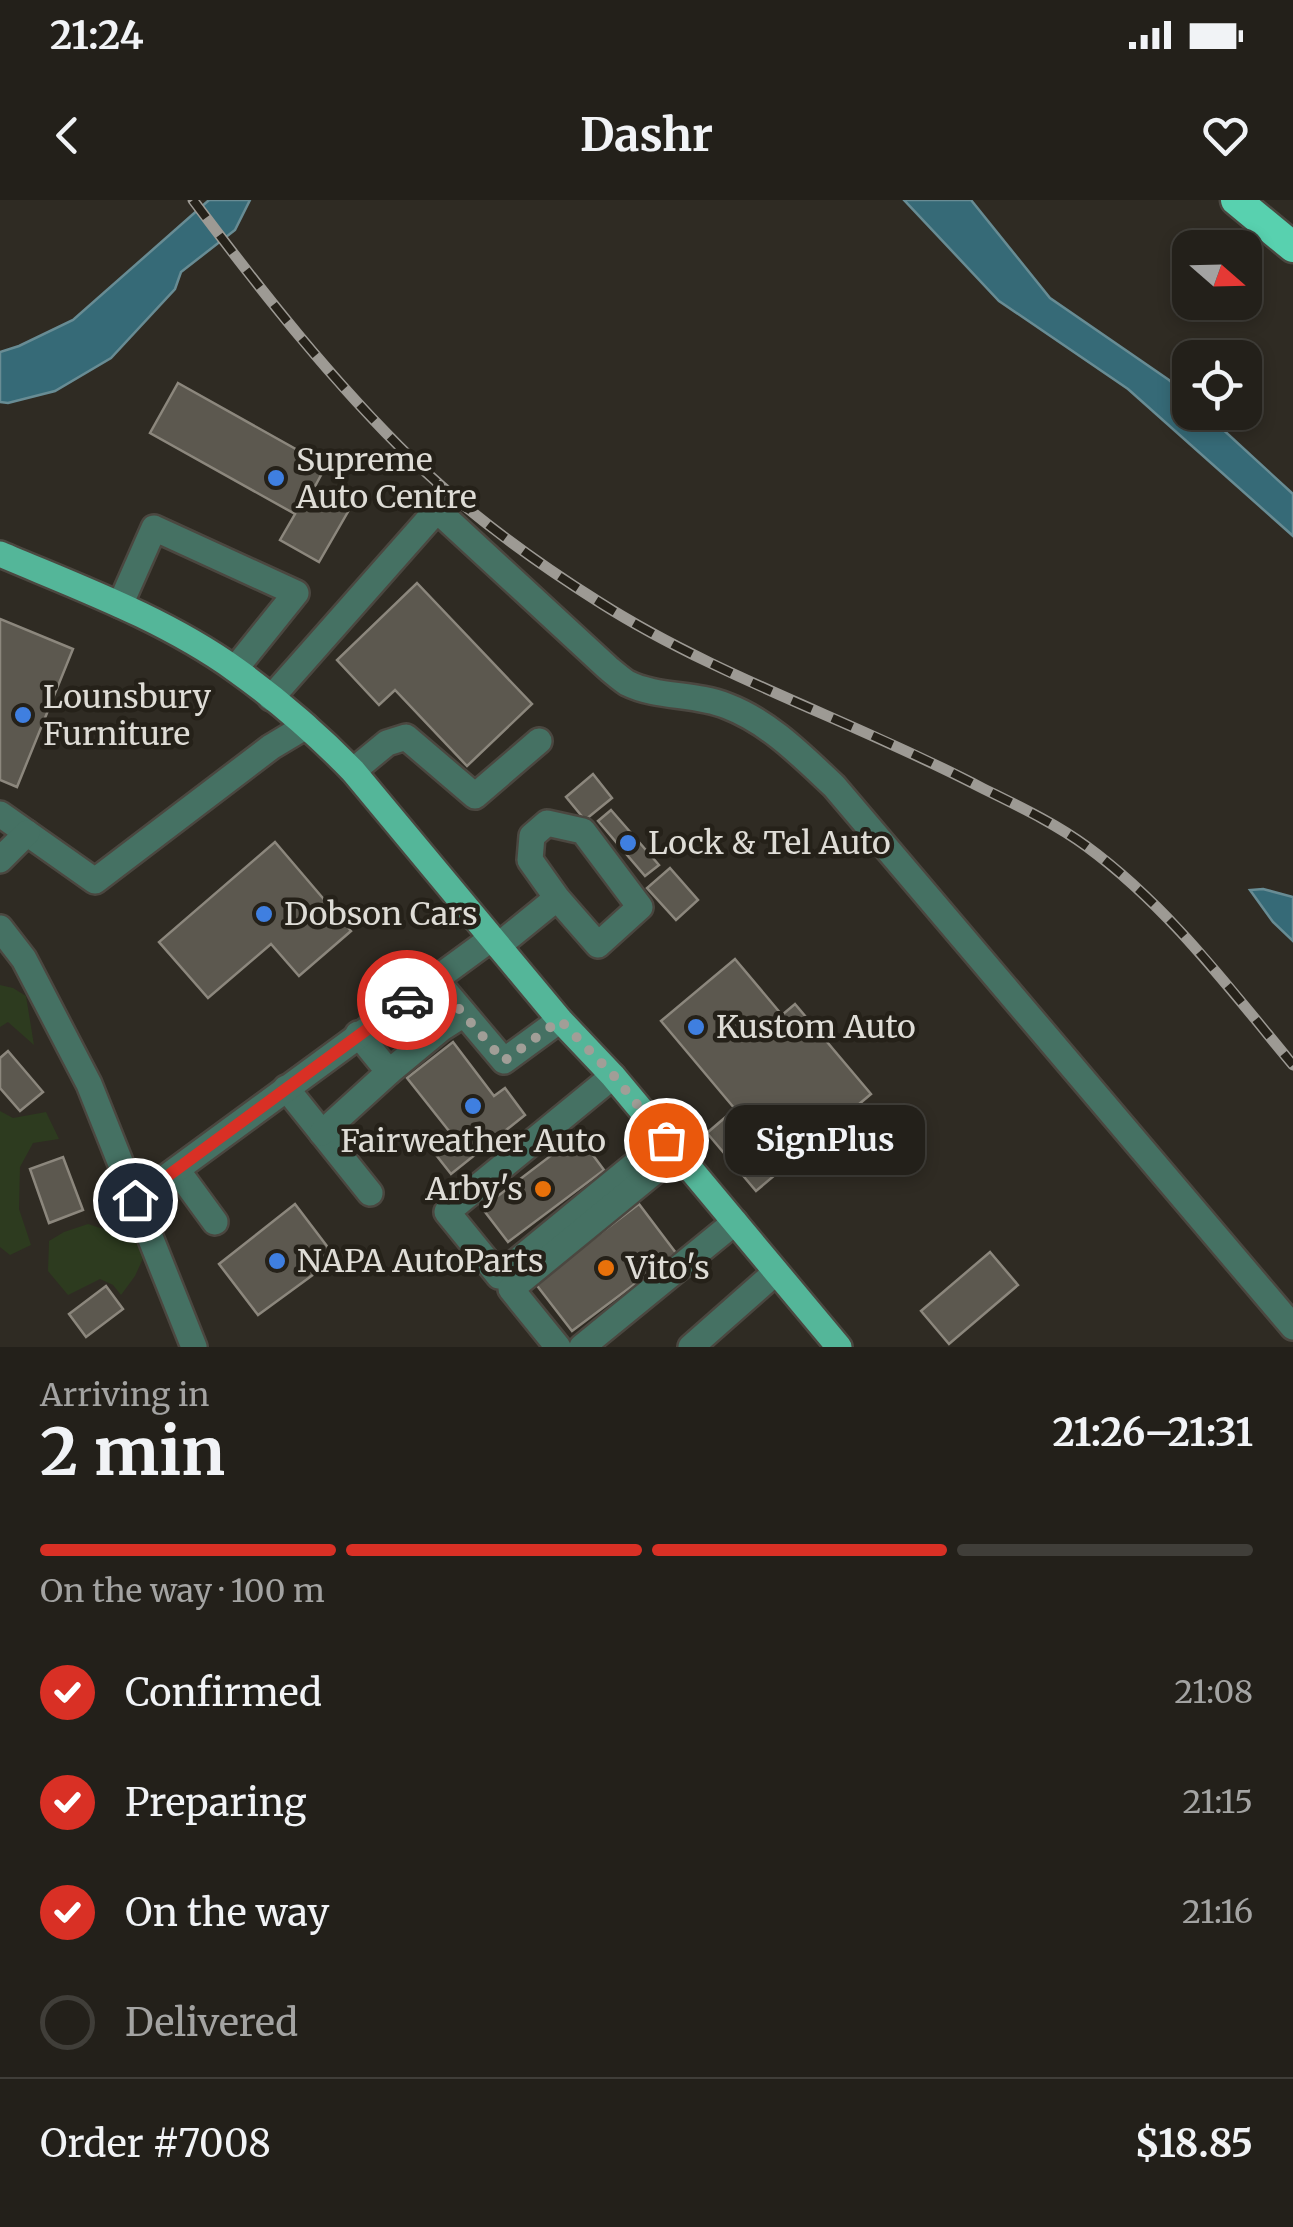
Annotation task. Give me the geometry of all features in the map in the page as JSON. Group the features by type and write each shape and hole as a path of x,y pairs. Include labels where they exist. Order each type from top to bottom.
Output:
{"highway":[{"path":"1236,200 1293,247"}],"main road":[{"path":"0,554 161,626 235,669 325,742 560,1020 614,1076 840,1347"}],"street":[{"path":"271,698 437,510 626,682 729,706 792,746 834,786 1293,1327"},
{"path":"120,605 154,528 296,594 235,669"},
{"path":"0,814 95,881 306,726"},
{"path":"353,771 387,743 406,738 475,796 539,741"},
{"path":"546,823 583,830 640,907 598,945 558,898 530,860 532,836 546,823"},
{"path":"0,860 27,833"},
{"path":"135,1200 358,1034 558,898"},
{"path":"0,928 24,959 89,1084 194,1347"},
{"path":"434,980 504,1061 560,1020"},
{"path":"322,1134 389,1072 464,1014"},
{"path":"358,1034 389,1072"},
{"path":"614,1076 447,1212 499,1276 672,1146"},
{"path":"286,1088 370,1192"},
{"path":"558,1347 512,1288 672,1146"},
{"path":"176,1170 215,1222"},
{"path":"582,1347 735,1222"},
{"path":"690,1347 776,1272"}],"green space":[{"path":"0,985 26,996 34,1045 8,1022 0,1027"},
{"path":"0,1111 13,1118 46,1112 59,1139 33,1143 20,1167 19,1209 31,1245 10,1255 0,1247"},
{"path":"88,1224 134,1239 145,1254 121,1295 113,1285 100,1279 68,1295 48,1271 49,1241"}],"water":[{"path":"209,200 250,200 235,230 181,272 175,289 111,358 55,391 0,402 0,352 73,320"},
{"path":"904,200 971,200 1050,298 1172,383 1172,428 1128,389 999,301"},
{"path":"1174,430 1223,430 1293,494 1293,536"},
{"path":"1263,889 1293,897 1293,941 1273,922 1250,890"}],"building":[{"name":"Supreme Auto Centre","path":"178,383 326,466 313,490 349,510 319,562 280,540 295,514 150,433"},
{"path":"417,583 532,704 467,766 395,690 379,705 337,660"},
{"name":"Lounsbury Furniture","path":"0,619 73,649 17,787 0,780"},
{"path":"593,774 612,798 585,820 566,797"},
{"name":"Lock & Tel Auto","path":"611,810 659,865 645,876 598,821"},
{"name":"Dobson Cars","path":"275,842 351,931 299,976 271,944 208,998 159,942"},
{"path":"670,868 698,900 676,920 647,888"},
{"path":"735,959 782,1015 795,1004 871,1094 756,1191 707,1133 735,1109 661,1021"},
{"name":"Fairweather Auto","path":"453,1042 494,1096 505,1088 525,1115 451,1174 429,1146 449,1131 407,1078"},
{"path":"8,1051 43,1092 20,1111 0,1088 0,1058"},
{"name":"Arby's","path":"578,1135 604,1170 508,1242 482,1208"},
{"path":"63,1157 83,1210 49,1223 30,1169"},
{"name":"NAPA AutoParts","path":"295,1204 336,1258 258,1315 219,1264"},
{"name":"Vito's","path":"639,1204 676,1253 572,1331 535,1283"},
{"path":"990,1252 1018,1285 949,1344 921,1311"},
{"path":"106,1286 123,1309 86,1337 69,1314"}],"railway":[{"path":"193,200 354,399 434,480 479,518 550,570 644,629 933,763 1073,837 1116,869 1171,921 1293,1065"}],"way so far":[{"path":"407,1000 434,980 504,1061 560,1020 614,1076 666,1140"}],"place":[{"name":"Supreme Auto Centre","path":"276,478"},
{"name":"Lounsbury Furniture","path":"23,715"},
{"name":"Lock & Tel Auto","path":"628,843"},
{"name":"Dobson Cars","path":"264,914"},
{"name":"Kustom Auto","path":"696,1027"},
{"name":"Fairweather Auto","path":"473,1106"},
{"name":"SignPlus","path":"666,1140"},
{"name":"Arby's","path":"543,1189"},
{"name":"NAPA AutoParts","path":"277,1261"},
{"name":"Vito's","path":"606,1268"}],"route":[{"path":"135,1200 407,1000"}]}
